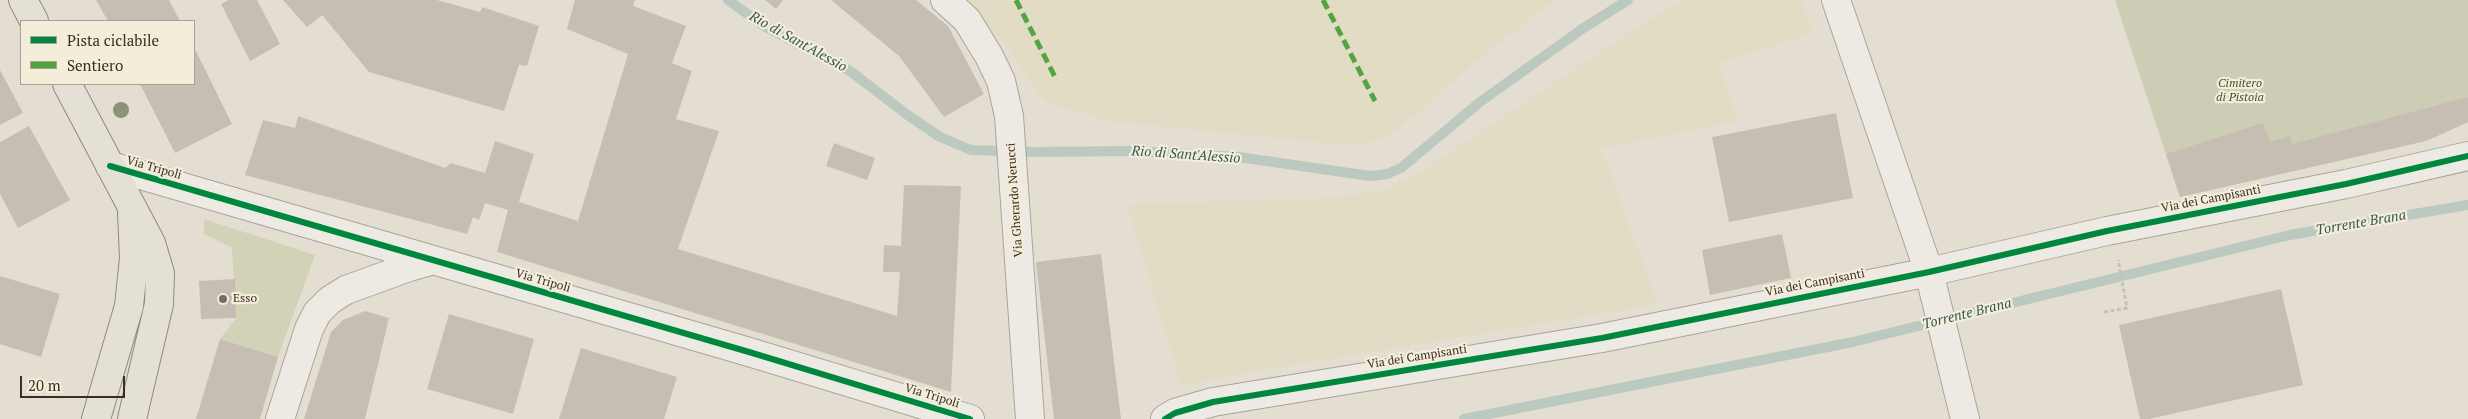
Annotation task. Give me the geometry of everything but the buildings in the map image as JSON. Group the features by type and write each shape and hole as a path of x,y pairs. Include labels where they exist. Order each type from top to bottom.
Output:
{"main road":[{"path":"23,0 33,20"},
{"path":"68,85 151,243 157,258 161,289 159,304 132,419"},
{"path":"96,419 129,306 134,258 132,209"}],"street":[{"name":"Via Gherardo Nerucci","path":"945,0 967,20 986,50 1001,81 1009,116 1030,419"},
{"path":"1836,0 1932,282 1965,419"},
{"name":"Via dei Campisanti","path":"1165,419 1175,413 1213,402 1932,282 2107,231 2346,184 2468,156"},
{"name":"Via Tripoli","path":"110,166 970,419"},
{"path":"280,419 309,329 317,313 330,300 346,290 434,260"}],"path":[{"path":"2104,312 2127,308 2117,254"}],"shaded area":[{"path":"958,0 1555,0 1486,53 1397,130 1373,142 1346,145 1108,121 1044,101 1005,43"},
{"path":"1683,0 1802,0 1814,33 1718,64 1739,121 1601,148 1658,304 1234,375 1181,386 1127,204 1330,198 1385,190 1422,171 1644,23"}],"green space":[{"name":"Cimitero di Pistoia","path":"2115,0 2468,0 2468,122 2429,140 2180,197"},
{"path":"204,219 315,255 278,357 220,339 236,318 232,248 204,234"}],"waterway":[{"name":"Rio di Sant'Alessio","path":"728,0 764,26 850,71 940,137 971,150 1033,152 1132,151 1239,157 1370,176 1387,174 1401,168 1480,102 1582,29 1628,0"},
{"name":"Torrente Brana","path":"1464,419 1853,342 2290,235 2468,205"}],"marked path":[{"path":"1016,0 1056,79"},
{"path":"1323,0 1375,101"}],"cycle path":[{"path":"1165,419 1175,413 1213,402 1602,338 1929,272 2107,231 2346,184 2468,156"},
{"path":"110,166 749,352 970,419"}],"place":[{"name":"Esso","path":"223,299"}]}
